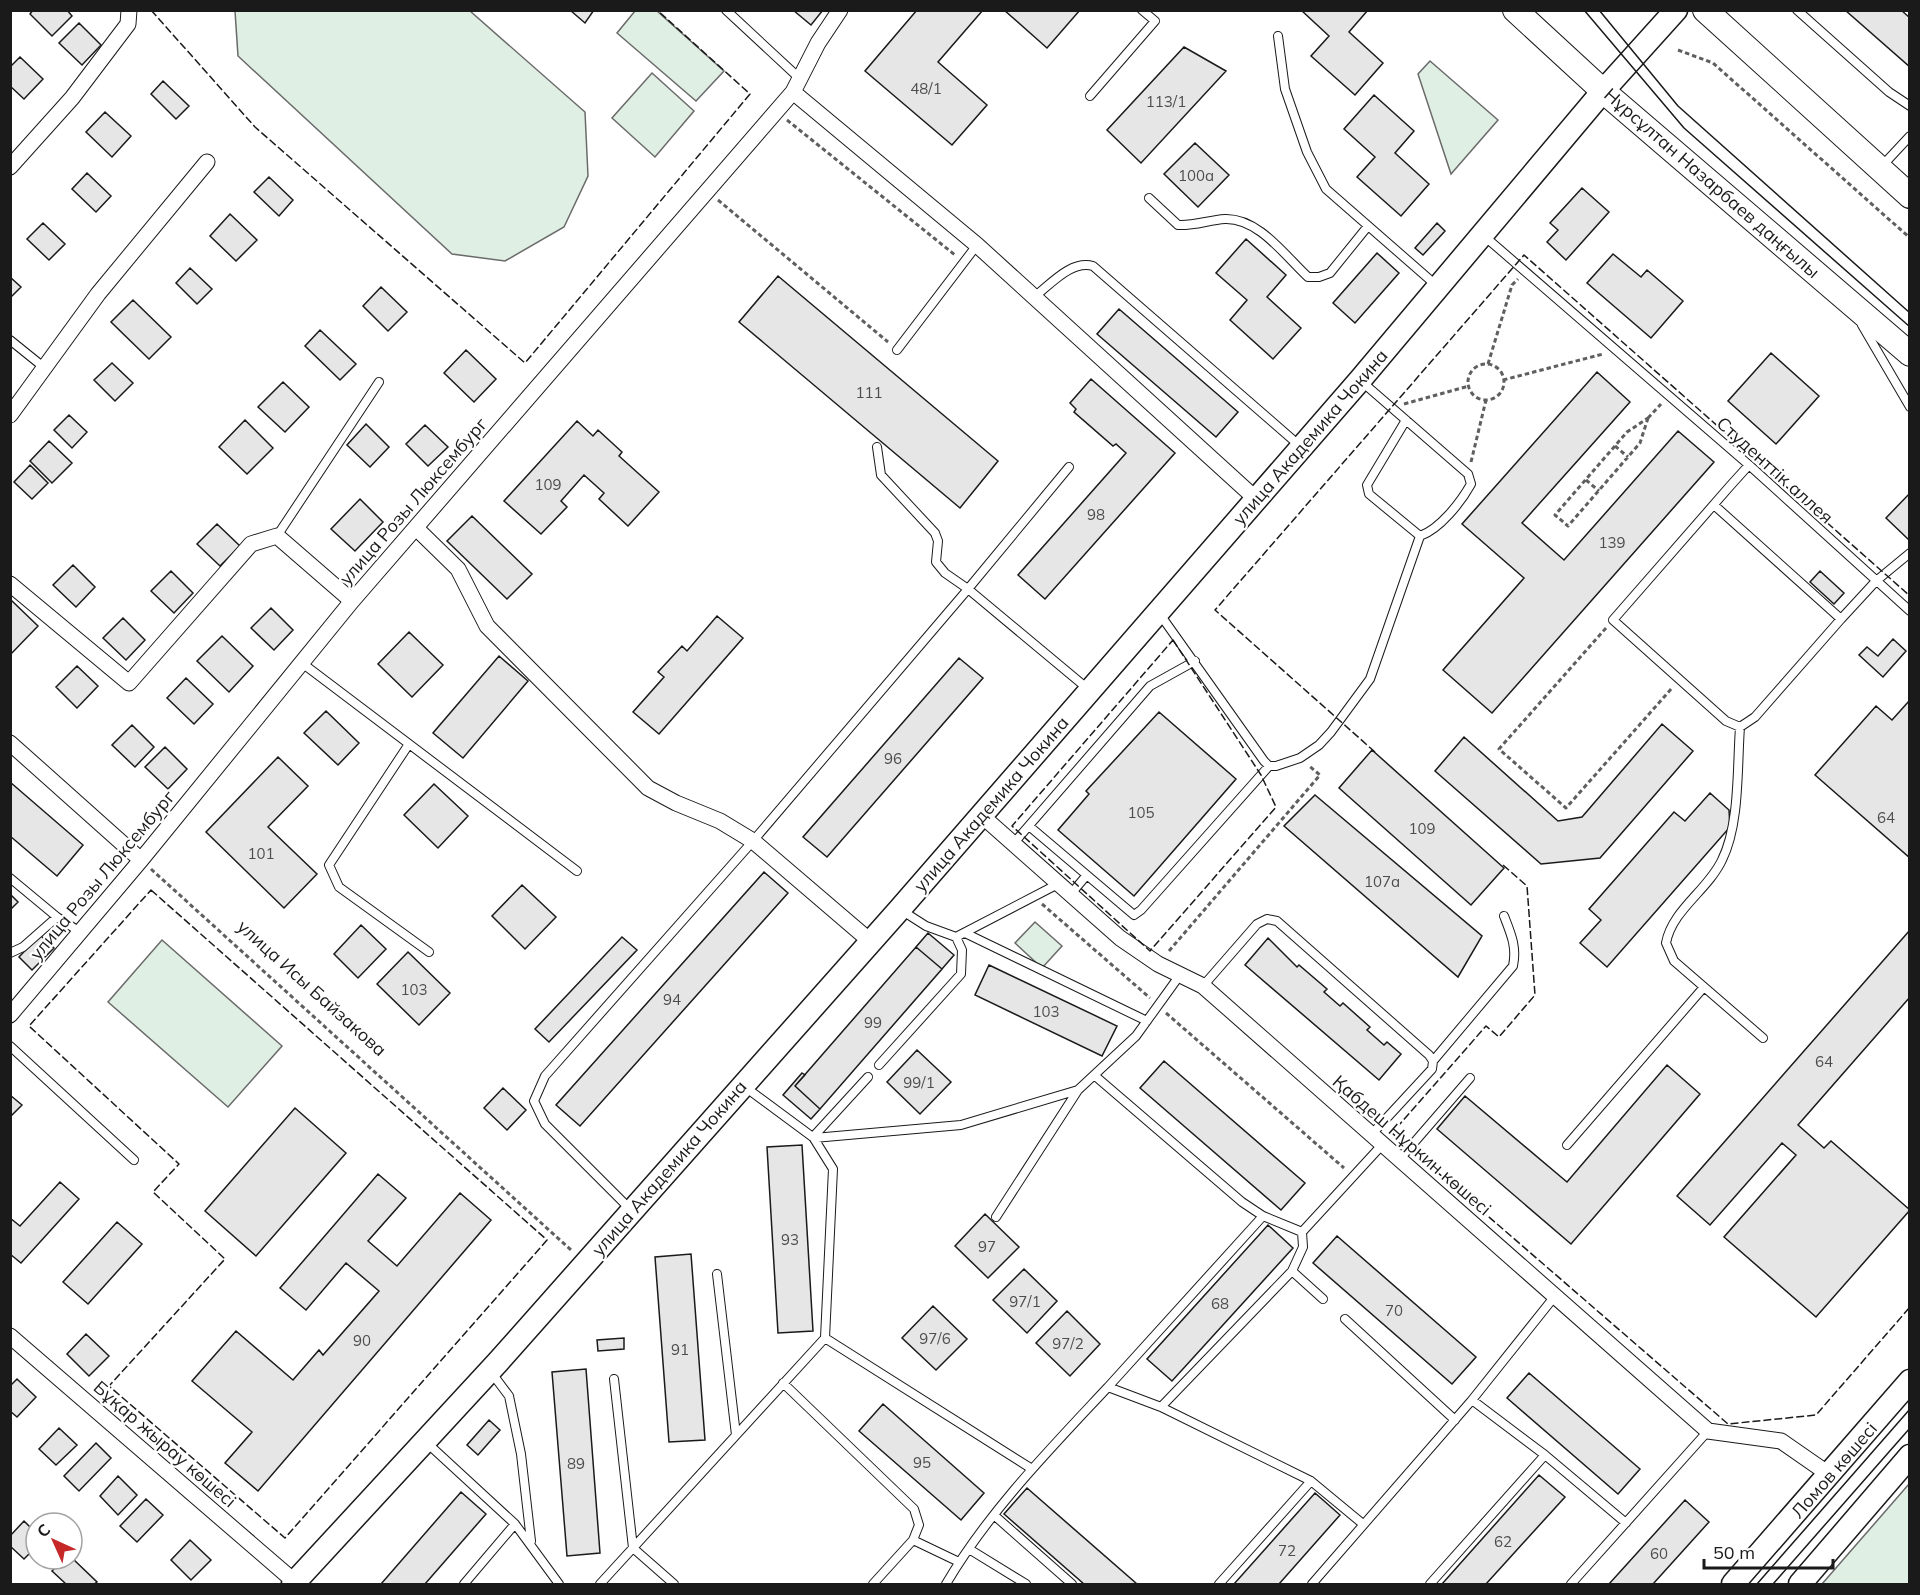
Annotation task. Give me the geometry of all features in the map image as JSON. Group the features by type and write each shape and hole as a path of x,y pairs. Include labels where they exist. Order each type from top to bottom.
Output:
{"main road":[{"name":"Нұрсұлтан Назарбаев даңғылы","path":"1515,10 1604,91 1910,354"},
{"name":"улица Академика Чокина","path":"295,1584 586,1264 899,910 1360,380 1604,91 1676,10"},
{"path":"1705,10 1910,196"},
{"name":"Ломов көшесі","path":"1733,1584 1910,1381"},
{"path":"1800,1584 1910,1456"}],"street":[{"name":"улица Розы Люксембург","path":"10,1016 141,860 352,601 793,92 818,43 840,10"},
{"path":"10,167 72,98 129,17"},
{"path":"793,92 977,245 1256,499"},
{"path":"10,415 46,369 98,294 207,162"},
{"path":"416,528 458,569 487,626 648,788 676,803 720,821 753,841 870,941"},
{"path":"10,584 129,683 251,544 277,536 352,601"},
{"path":"10,743 141,860"},
{"name":"Қабдеш Нұркин көшесі","path":"981,815 1120,938 1158,964 1203,986 1708,1431"},
{"name":"Бұқар жырау көшесі","path":"10,1336 295,1584"},
{"path":"1708,1431 1781,1441 1830,1475"}],"lane":[{"path":"726,10 797,76 793,92"},
{"path":"1090,96 1155,21 1143,10"},
{"path":"1797,10 1890,92 1910,106"},
{"path":"1278,36 1285,89 1307,152 1326,189 1438,287"},
{"path":"1879,169 1910,136"},
{"path":"1149,198 1178,225 1224,219 1239,220 1253,225 1308,277 1319,277 1330,273 1368,226"},
{"name":"Студенттік аллея","path":"1483,235 1749,465 1910,611"},
{"path":"897,350 977,245"},
{"path":"1034,298 1074,266 1083,263 1093,266 1301,447"},
{"path":"1847,298 1910,407"},
{"path":"10,340 46,369"},
{"path":"1029,826 1134,915 1141,910 1269,766 1300,758 1331,732 1370,679 1420,536 1430,532 1471,484 1468,474 1360,380"},
{"path":"277,536 379,382"},
{"path":"1406,420 1367,485 1369,494 1420,536"},
{"path":"877,447 881,475 935,533 938,541 936,562 945,573 968,589 1089,690"},
{"path":"1740,727 1726,721 1613,620 1749,465"},
{"path":"632,1210 545,1124 534,1101 545,1076 753,841 1069,467"},
{"path":"1714,505 1841,619"},
{"path":"1740,727 1755,717 1876,581 1910,554"},
{"path":"1158,612 1269,766"},
{"path":"1013,844 1150,686 1195,661"},
{"path":"302,663 577,871"},
{"path":"1740,727 1732,836 1709,882 1672,924 1666,943 1674,961 1762,1038"},
{"path":"409,744 329,865 339,887 429,952"},
{"path":"899,910 926,926 956,937 1034,897 1064,890 1086,876"},
{"path":"10,878 57,917 80,932"},
{"path":"1161,1407 1292,1271 1303,1247 1302,1232 1353,1177 1376,1140 1432,1069 1433,1061 1513,966 1516,952 1504,916"},
{"path":"10,953 23,947 57,917"},
{"path":"1203,986 1257,924 1267,919 1277,921 1433,1061"},
{"path":"965,933 1147,1021"},
{"path":"879,1065 961,974 962,950 956,937"},
{"path":"996,1217 1078,1090 1136,1036 1180,975"},
{"path":"1567,1145 1704,987"},
{"path":"10,1046 134,1161"},
{"path":"1094,1075 1242,1202 1263,1216 1302,1232"},
{"path":"813,1137 868,1077"},
{"path":"1399,1160 1470,1078"},
{"path":"600,1584 825,1338 833,1169 813,1137 742,1085"},
{"path":"813,1137 961,1125 1078,1090"},
{"path":"946,1584 959,1562 1032,1469 1263,1216"},
{"path":"1292,1271 1323,1299"},
{"path":"717,1274 736,1435"},
{"path":"1312,1584 1472,1400 1555,1296"},
{"path":"1345,1319 1455,1420"},
{"path":"825,1338 1032,1469"},
{"path":"490,1371 509,1396 521,1454 531,1543"},
{"path":"614,1379 633,1548 674,1584"},
{"path":"783,1383 914,1509 919,1525 913,1540 873,1584"},
{"path":"1108,1387 1161,1407 1311,1481 1364,1524"},
{"path":"1472,1400 1545,1455 1626,1523"},
{"path":"1571,1584 1708,1431"},
{"path":"424,1441 515,1524 559,1584"},
{"path":"1430,1584 1545,1455"},
{"path":"1219,1584 1311,1481"},
{"path":"995,1516 1072,1584"},
{"path":"464,1584 515,1524"},
{"path":"913,1540 959,1562"},
{"path":"969,1549 1026,1584"}],"path":[{"path":"1678,50 1713,63 1910,238"},
{"path":"776,111 964,262"},
{"path":"707,191 897,350"},
{"path":"1488,364 1512,285 1525,271"},
{"path":"1503,380 1618,351"},
{"path":"1488,364 1498,369 1503,380 1499,394 1486,400 1477,397 1469,386 1469,377 1474,369 1488,364"},
{"path":"1391,407 1469,386"},
{"path":"1648,418 1640,443 1568,526 1555,515 1627,432 1648,418 1669,396"},
{"path":"1468,474 1486,400"},
{"path":"1615,446 1628,457"},
{"path":"1586,480 1599,491"},
{"path":"1613,620 1499,749 1566,808 1679,680"},
{"path":"1158,964 1320,776 1300,758"},
{"name":"улица Исы Байзакова","path":"141,860 586,1264"},
{"path":"1034,897 1353,1177"}],"green space":[{"path":"235,11 470,11 585,112 588,176 564,227 505,261 452,254 238,56"},
{"path":"635,11 657,11 724,71 696,101 617,33"},
{"path":"1430,61 1498,120 1451,174 1418,74"},
{"path":"652,73 694,111 655,157 612,118"},
{"path":"1035,922 1062,946 1042,968 1015,943"},
{"path":"162,940 282,1046 228,1107 108,1002"},
{"path":"1909,1484 1909,1584 1822,1584"}],"building":[{"path":"33,10 67,10 72,16 52,36 30,14"},
{"path":"570,10 594,10 585,23"},
{"path":"793,10 823,10 811,25"},
{"path":"917,10 983,10 938,62 987,105 952,145 865,71"},
{"path":"1004,10 1080,10 1047,48"},
{"path":"1301,10 1368,10 1349,32 1383,63 1355,95 1311,56 1329,36"},
{"path":"1845,10 1901,10 1910,18 1910,67"},
{"path":"79,23 101,45 82,65 59,43"},
{"path":"1184,47 1226,71 1141,163 1107,130"},
{"path":"20,57 43,79 24,99 10,86 10,67"},
{"path":"163,81 189,106 176,119 151,94"},
{"path":"1374,95 1414,131 1395,153 1429,184 1401,216 1357,177 1375,157 1344,129"},
{"path":"105,112 131,136 112,157 86,132"},
{"path":"1195,143 1229,175 1198,207 1164,174"},
{"path":"87,173 111,196 96,212 72,189"},
{"path":"269,177 293,200 279,216 254,192"},
{"path":"1582,188 1609,212 1566,260 1547,242 1558,230 1550,223"},
{"path":"230,214 257,240 236,261 210,236"},
{"path":"43,223 65,244 49,260 27,239"},
{"path":"1437,223 1445,231 1423,255 1415,248"},
{"path":"1246,239 1286,275 1267,297 1301,328 1273,359 1230,320 1247,300 1216,273"},
{"path":"1377,253 1399,273 1355,323 1333,303"},
{"path":"1613,254 1641,277 1647,270 1683,301 1651,338 1587,283"},
{"path":"190,268 212,289 197,304 176,283"},
{"path":"778,276 998,461 960,508 739,322"},
{"path":"10,277 21,287 10,298"},
{"path":"381,287 407,312 388,331 363,306"},
{"path":"133,300 171,337 149,359 111,322"},
{"path":"1119,309 1238,412 1216,437 1097,334"},
{"path":"320,330 356,364 340,380 305,346"},
{"path":"466,350 496,379 474,402 444,373"},
{"path":"1771,353 1819,396 1776,444 1728,401"},
{"path":"112,363 133,383 115,401 94,380"},
{"path":"1597,372 1630,402 1522,523 1564,560 1678,431 1714,462 1492,713 1443,670 1524,578 1462,524"},
{"path":"1091,379 1175,453 1045,599 1018,575 1126,453 1116,444 1113,446 1074,412 1076,409 1070,403"},
{"path":"283,382 309,407 285,432 258,407"},
{"path":"69,415 87,432 72,448 54,430"},
{"path":"245,420 273,448 247,474 219,447"},
{"path":"577,421 593,436 598,430 622,452 619,456 659,492 628,526 599,499 604,493 584,475 561,501 567,507 541,534 504,501"},
{"path":"366,424 389,447 370,467 347,445"},
{"path":"425,425 448,447 428,466 406,444"},
{"path":"49,441 72,463 52,483 30,461"},
{"path":"30,465 48,483 32,499 14,482"},
{"path":"1910,493 1910,539 1909,540 1886,518"},
{"path":"360,499 383,522 355,551 331,529"},
{"path":"472,516 532,574 507,599 447,541"},
{"path":"217,524 240,546 220,566 197,544"},
{"path":"73,565 95,587 76,607 53,585"},
{"path":"171,571 193,593 174,613 151,591"},
{"path":"1820,571 1844,593 1834,604 1810,582"},
{"path":"12,601 38,626 10,655 10,602"},
{"path":"271,608 293,630 274,650 251,628"},
{"path":"717,616 743,638 659,734 633,712 664,677 658,672 682,646 687,651"},
{"path":"123,618 145,640 126,660 103,638"},
{"path":"409,632 443,665 412,697 378,664"},
{"path":"222,636 253,666 229,692 197,661"},
{"path":"1893,639 1906,651 1883,677 1859,655 1867,647 1878,656"},
{"path":"499,656 528,681 463,758 433,733"},
{"path":"959,658 983,678 827,857 803,837"},
{"path":"77,666 98,686 77,708 56,687"},
{"path":"186,678 213,704 194,724 167,698"},
{"path":"1910,700 1910,858 1815,775 1876,706 1892,720"},
{"path":"326,711 359,743 338,765 304,733"},
{"path":"1159,712 1236,779 1134,896 1058,830 1089,794 1086,791"},
{"path":"1662,724 1693,751 1600,858 1541,864 1435,771 1464,737 1558,821 1582,817"},
{"path":"132,725 154,747 135,767 112,745"},
{"path":"165,747 187,769 168,789 145,767"},
{"path":"1372,750 1504,868 1471,905 1339,788"},
{"path":"278,757 308,786 268,827 317,874 284,908 206,832"},
{"path":"10,782 83,845 57,876 10,836"},
{"path":"434,784 468,816 438,848 404,815"},
{"path":"1710,793 1729,810 1730,827 1607,967 1580,943 1601,920 1589,909 1674,812 1685,821"},
{"path":"1315,795 1482,936 1458,977 1284,826"},
{"path":"764,872 788,893 580,1126 556,1105"},
{"path":"522,885 556,917 525,949 492,916"},
{"path":"10,894 18,902 10,910"},
{"path":"361,925 386,949 358,978 334,954"},
{"path":"1910,930 1910,997 1798,1125 1824,1148 1831,1141 1910,1210 1816,1317 1724,1237 1796,1155 1782,1143 1710,1225 1677,1196"},
{"path":"928,933 954,955 942,969 916,947"},
{"path":"40,935 54,948 32,970 19,957"},
{"path":"622,937 637,950 549,1042 535,1029"},
{"path":"1268,938 1297,967 1299,965 1327,989 1324,992 1340,1006 1343,1003 1370,1027 1367,1030 1384,1045 1387,1042 1401,1054 1379,1080 1245,965"},
{"path":"916,947 942,969 820,1109 795,1086"},
{"path":"408,952 450,993 419,1025 377,984"},
{"path":"989,965 1117,1026 1102,1056 975,995"},
{"path":"917,1050 951,1082 920,1114 887,1082"},
{"path":"1164,1061 1305,1183 1281,1210 1140,1088"},
{"path":"1667,1065 1700,1094 1571,1244 1437,1129 1465,1096 1567,1182"},
{"path":"802,1073 805,1075 795,1086 820,1109 811,1119 783,1095"},
{"path":"503,1088 526,1110 507,1130 484,1108"},
{"path":"10,1095 22,1105 10,1117"},
{"path":"295,1108 346,1153 256,1256 205,1211"},
{"path":"802,1145 813,1331 778,1333 767,1147"},
{"path":"378,1174 406,1198 368,1241 397,1266 460,1193 491,1220 258,1491 225,1463 252,1432 192,1381 236,1331 293,1380 319,1350 323,1355 379,1291 346,1263 306,1310 280,1288"},
{"path":"60,1182 79,1199 21,1263 10,1254 10,1218 20,1226"},
{"path":"985,1214 1019,1247 988,1278 955,1246"},
{"path":"117,1222 142,1244 88,1304 63,1282"},
{"path":"1268,1225 1293,1248 1172,1381 1147,1359"},
{"path":"1337,1236 1476,1357 1452,1384 1313,1263"},
{"path":"691,1254 705,1440 669,1442 655,1257"},
{"path":"1024,1269 1057,1301 1027,1333 993,1300"},
{"path":"933,1306 967,1339 936,1370 902,1338"},
{"path":"1067,1311 1100,1344 1070,1376 1036,1343"},
{"path":"86,1334 109,1356 89,1376 67,1354"},
{"path":"624,1338 624,1349 598,1351 597,1340"},
{"path":"586,1369 600,1553 567,1556 552,1372"},
{"path":"1529,1373 1640,1469 1618,1494 1507,1398"},
{"path":"17,1379 36,1397 17,1417 10,1411 10,1386"},
{"path":"883,1404 984,1493 961,1520 859,1431"},
{"path":"489,1420 500,1430 478,1455 467,1445"},
{"path":"59,1428 77,1445 56,1465 39,1449"},
{"path":"96,1443 111,1458 79,1491 64,1476"},
{"path":"1539,1475 1565,1497 1486,1584 1442,1584"},
{"path":"118,1476 137,1495 118,1515 100,1496"},
{"path":"1027,1488 1137,1584 1084,1584 1004,1514"},
{"path":"461,1492 486,1514 425,1584 381,1584"},
{"path":"1315,1493 1340,1515 1279,1584 1234,1584"},
{"path":"146,1499 163,1515 137,1542 120,1526"},
{"path":"1685,1500 1709,1522 1653,1584 1609,1584"},
{"path":"24,1521 24,1559 10,1546 10,1536"},
{"path":"190,1540 211,1560 191,1580 171,1560"},
{"path":"84,1570 97,1582 94,1584 66,1584 52,1571"}],"tram line":[{"path":"1584,10 1684,128 1910,327"},
{"path":"1599,10 1678,106 1910,313"},
{"path":"1757,1584 1910,1409"},
{"path":"1773,1584 1910,1428"}],"fence":[{"path":"151,10 255,127 525,363 750,94 657,10"},
{"path":"1375,752 1215,610 1524,255 1910,596"},
{"path":"1173,640 1261,775 1276,807 1150,951 1012,826 1173,640"},
{"path":"1503,865 1527,886 1535,995 1499,1037 1486,1026 1392,1133 1728,1424 1816,1415 1910,1307"},
{"path":"151,890 547,1240 285,1538 109,1386 225,1259 153,1192 179,1164 29,1026 151,890"}]}
